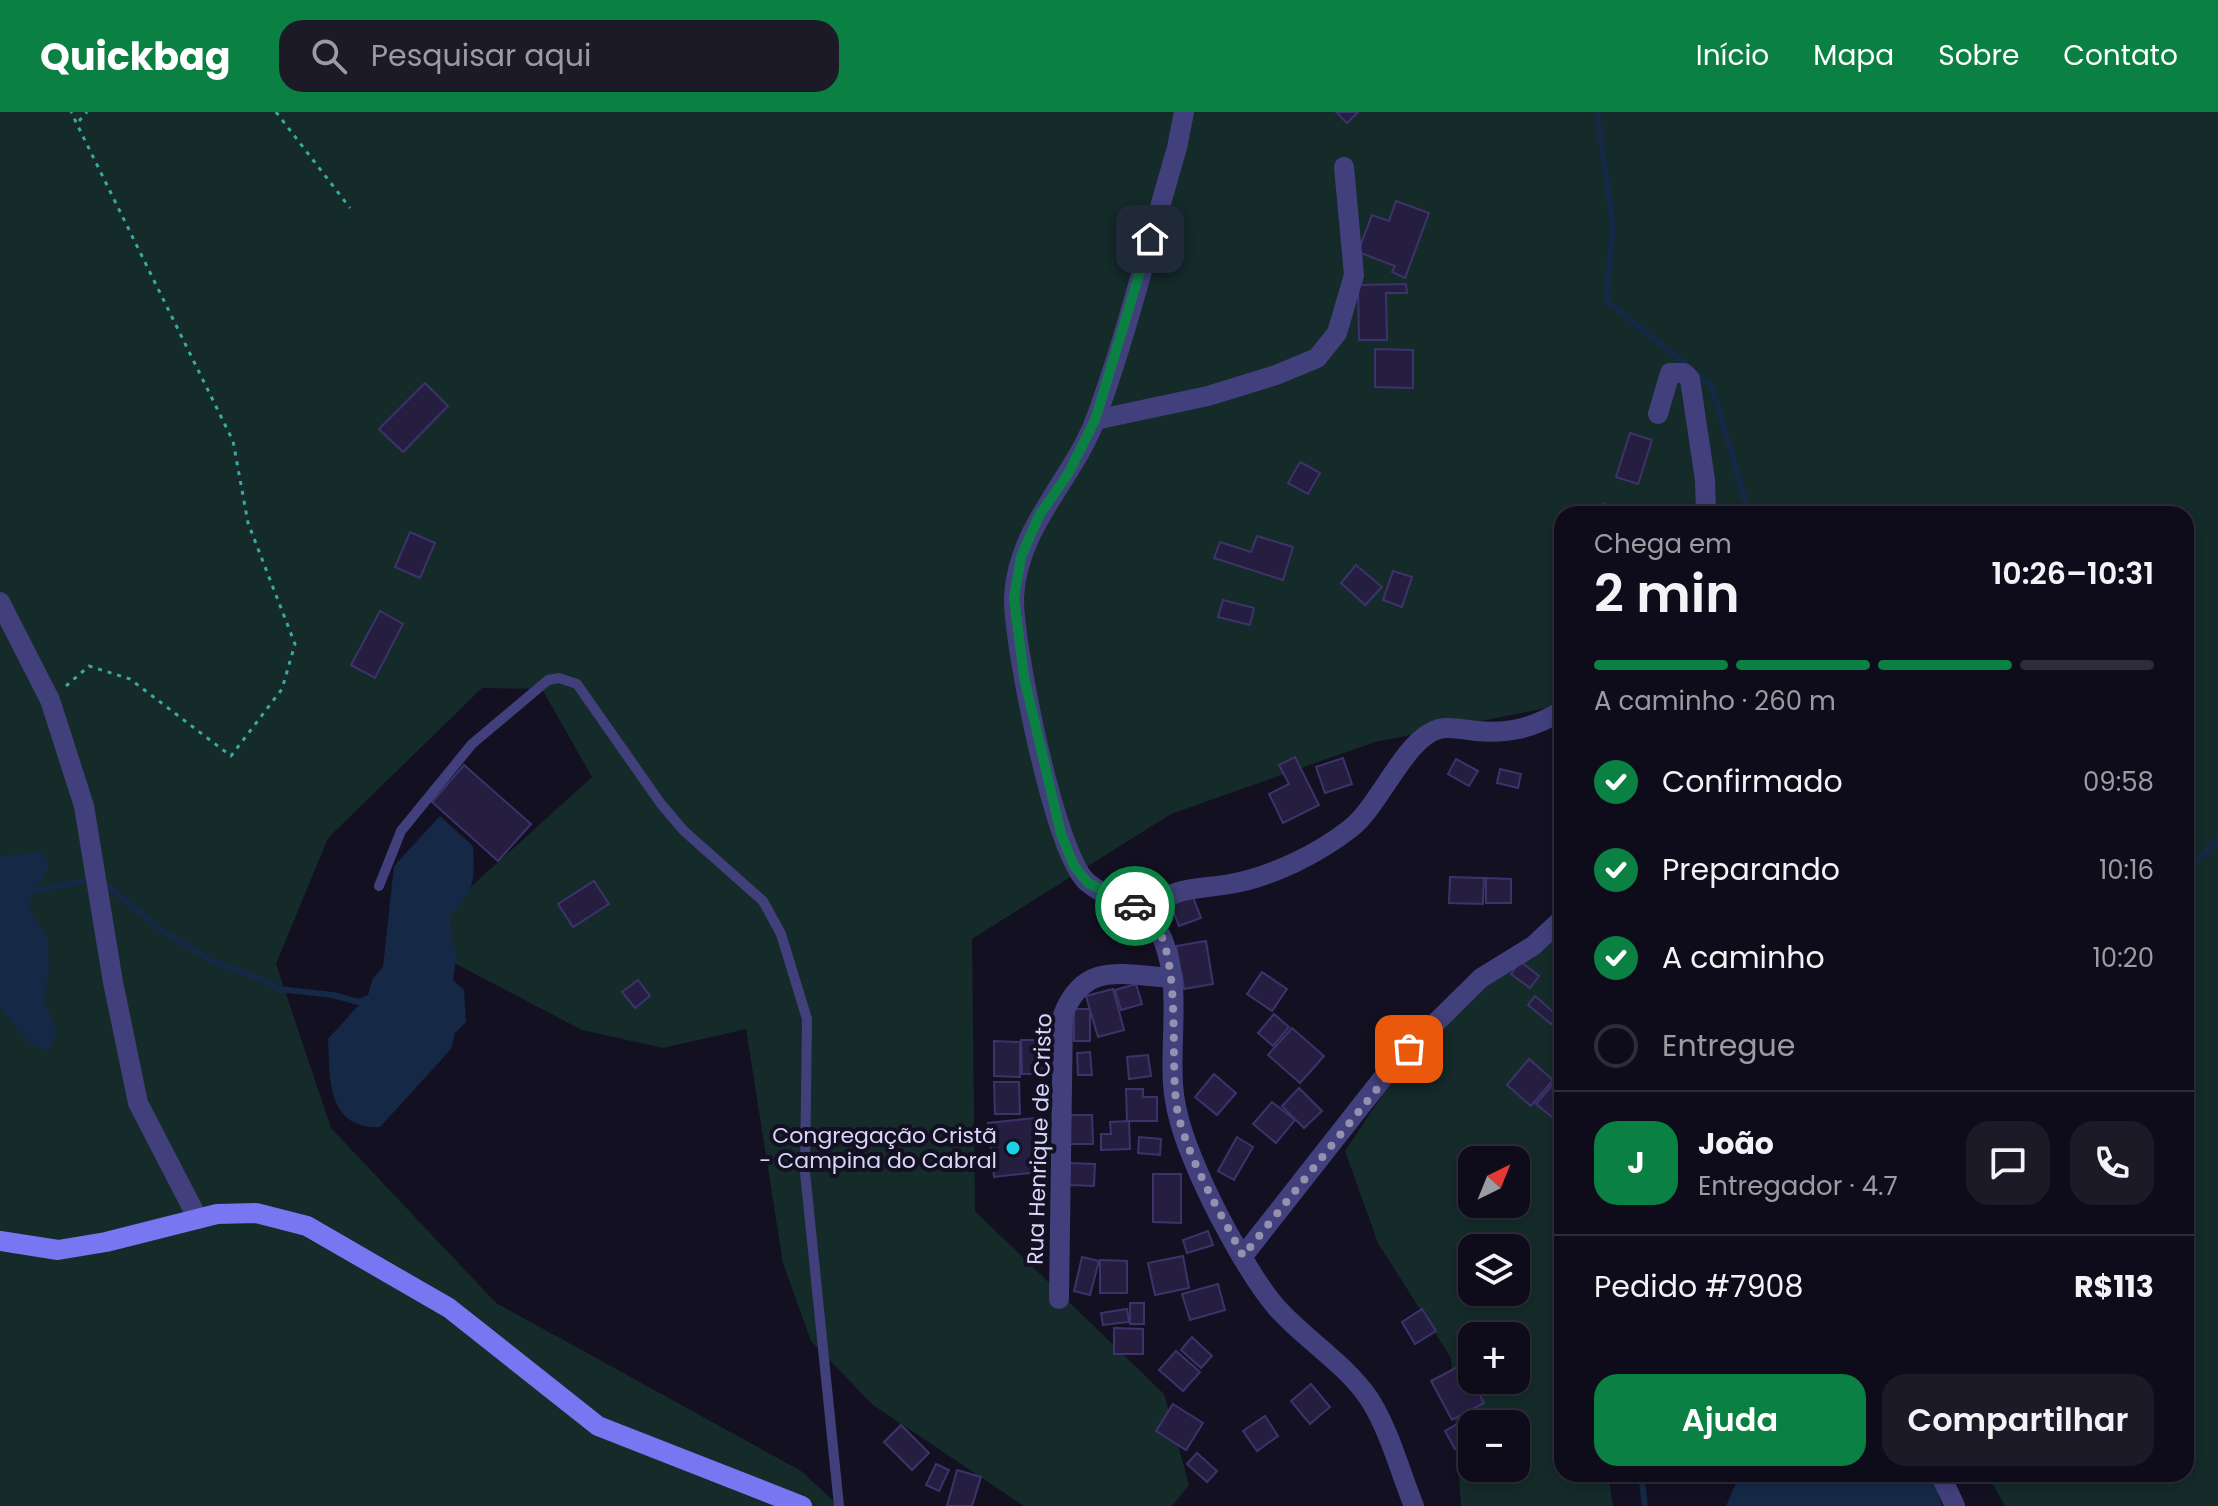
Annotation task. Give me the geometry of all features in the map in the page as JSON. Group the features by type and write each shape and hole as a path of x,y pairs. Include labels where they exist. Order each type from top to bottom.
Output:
{"street":[{"path":"1184,112 1177,148 1095,420 1068,474 1040,514 1021,557 1014,598 1024,677 1061,834 1074,866 1088,883 1145,910 1163,939 1173,978 1173,1086 1179,1121 1205,1187 1260,1287 1280,1312 1353,1378 1371,1402 1414,1506"},
{"path":"1095,420 1208,396 1276,375 1317,358 1337,333 1354,275 1344,167"},
{"path":"1658,414 1670,373 1684,373 1690,379 1705,480 1706,506"},
{"path":"0,602 50,700 84,806 113,982 138,1103 198,1219"},
{"path":"1145,910 1173,892 1232,884 1270,872 1327,845 1353,826 1380,797 1413,747 1426,735 1441,728 1522,731 1554,715"},
{"path":"1243,1256 1393,1065 1481,978 1533,946 1554,926"},
{"name":"Rua Henrique de Cristo","path":"1059,1299 1063,1015 1071,994 1085,981 1106,973 1173,978"},
{"path":"0,1241 58,1250 106,1242 198,1219 256,1213 307,1226 449,1308 598,1426 802,1506"},
{"path":"1944,1482 1955,1506"}],"lane":[{"path":"379,886 401,831 472,744 548,680 559,678 577,684 684,831 763,901 781,934 807,1019 805,1172 839,1506"}],"path":[{"path":"63,689 89,666 130,679 231,756 282,689 295,644 248,523 233,441 79,121 71,112"},
{"path":"79,121 87,112"},
{"path":"276,112 350,208"}],"green space":[{"path":"0,112 2218,112 2218,1506 2005,1506 1992,1482 2194,1482 2194,506 1554,506 1554,707 1375,742 1171,814 972,939 975,1211 1164,1394 1189,1485 1172,1506 1024,1506 873,1405 811,1341 783,1263 746,1029 663,1048 582,1030 452,962 431,923 592,777 542,689 482,688 328,838 276,964 331,1128 496,1303 801,1471 839,1506 0,1506"},
{"path":"1554,918 1554,1482 1609,1482 1613,1506 1461,1506 1459,1482 1530,1482 1530,1410 1458,1410 1458,1462 1451,1358 1378,1243 1345,1151 1410,1054"}],"water":[{"path":"440,816 473,846 471,885 450,917 451,938 457,953 453,980 464,990 466,1022 455,1033 451,1049 380,1127 362,1125 349,1119 334,1098 328,1039 368,995 373,978 383,967 394,866"},
{"path":"41,852 50,864 28,906 48,939 49,971 44,999 56,1030 53,1046 43,1050 31,1044 0,1008 0,856"},
{"path":"1736,1482 1931,1482 1936,1486 1942,1506 1726,1506"}],"building":[{"path":"1336,112 1358,112 1347,123"},
{"path":"1396,201 1429,213 1405,278 1392,272 1395,266 1358,252 1372,215 1389,221"},
{"path":"1406,284 1407,293 1386,293 1387,340 1359,340 1358,285"},
{"path":"1375,349 1413,350 1413,388 1375,387"},
{"path":"425,383 448,406 403,452 379,429"},
{"path":"1630,433 1652,440 1638,484 1616,477"},
{"path":"1300,462 1320,473 1308,494 1288,483"},
{"path":"410,532 435,543 420,578 395,567"},
{"path":"1257,536 1293,547 1283,580 1214,558 1220,542 1251,552"},
{"path":"1356,565 1382,587 1365,605 1341,583"},
{"path":"1393,571 1412,577 1402,607 1383,600"},
{"path":"1223,600 1254,608 1250,625 1218,617"},
{"path":"380,611 403,624 375,678 351,665"},
{"path":"1295,757 1319,805 1283,823 1269,794 1289,784 1279,765"},
{"path":"1343,758 1352,784 1325,793 1316,767"},
{"path":"1456,759 1478,771 1469,786 1448,774"},
{"path":"464,765 531,824 498,861 432,802"},
{"path":"1500,769 1521,774 1518,788 1497,783"},
{"path":"1450,877 1484,878 1483,904 1449,903"},
{"path":"1486,878 1511,879 1511,903 1486,903"},
{"path":"594,881 609,904 573,927 558,904"},
{"path":"1193,897 1201,918 1179,926 1171,905"},
{"path":"1206,941 1213,984 1184,989 1176,946"},
{"path":"1520,961 1539,976 1530,988 1511,974"},
{"path":"1262,972 1287,989 1272,1011 1247,994"},
{"path":"638,980 650,996 635,1008 622,992"},
{"path":"1136,984 1142,1004 1121,1010 1115,990"},
{"path":"1113,989 1124,1030 1098,1037 1086,996"},
{"path":"1535,996 1554,1013 1554,1021 1551,1024 1528,1005"},
{"path":"1074,1009 1090,1009 1090,1041 1074,1041"},
{"path":"1274,1014 1289,1027 1273,1046 1258,1033"},
{"path":"1292,1028 1324,1056 1300,1083 1268,1055"},
{"path":"1021,1040 1046,1040 1047,1074 1022,1074"},
{"path":"994,1041 1020,1042 1020,1077 994,1076"},
{"path":"1090,1052 1092,1075 1078,1075 1077,1053"},
{"path":"1148,1055 1151,1076 1129,1079 1127,1057"},
{"path":"1529,1059 1553,1080 1531,1106 1507,1085"},
{"path":"1214,1074 1236,1093 1217,1115 1195,1097"},
{"path":"994,1082 1019,1082 1020,1114 995,1114"},
{"path":"1552,1085 1554,1087 1554,1119 1536,1104"},
{"path":"1299,1088 1322,1111 1304,1128 1282,1106"},
{"path":"1126,1089 1143,1089 1143,1097 1157,1097 1157,1121 1127,1121"},
{"path":"1272,1102 1295,1120 1276,1143 1253,1124"},
{"path":"1069,1115 1092,1115 1093,1144 1070,1144"},
{"name":"Congregação Cristã - Campina do Cabral","path":"1043,1117 1044,1123 1033,1125 1038,1172 994,1177 988,1123"},
{"path":"1129,1121 1130,1149 1101,1150 1101,1134 1111,1134 1110,1122"},
{"path":"1139,1137 1161,1139 1160,1155 1138,1153"},
{"path":"1237,1137 1253,1147 1234,1180 1218,1171"},
{"path":"1070,1163 1095,1164 1094,1186 1069,1185"},
{"path":"1153,1174 1181,1174 1181,1223 1153,1222"},
{"path":"1208,1231 1213,1245 1187,1253 1183,1240"},
{"path":"1183,1256 1189,1288 1155,1295 1148,1263"},
{"path":"1082,1257 1099,1261 1090,1295 1074,1291"},
{"path":"1100,1260 1127,1261 1127,1293 1100,1293"},
{"path":"1218,1284 1225,1310 1190,1320 1182,1294"},
{"path":"1130,1303 1144,1303 1144,1324 1130,1324"},
{"path":"1127,1309 1129,1322 1103,1325 1101,1313"},
{"path":"1422,1309 1436,1331 1415,1344 1402,1322"},
{"path":"1114,1328 1143,1329 1143,1354 1114,1354"},
{"path":"1192,1337 1212,1356 1201,1368 1181,1350"},
{"path":"1176,1351 1200,1372 1183,1391 1159,1370"},
{"path":"1458,1367 1458,1394 1479,1394 1484,1403 1471,1410 1458,1410 1458,1417 1452,1420 1431,1381"},
{"path":"1311,1384 1330,1407 1310,1424 1291,1401"},
{"path":"1173,1404 1203,1423 1186,1450 1156,1431"},
{"path":"1265,1416 1278,1436 1257,1451 1243,1431"},
{"path":"1458,1424 1458,1447 1455,1449 1445,1431"},
{"path":"901,1425 929,1453 912,1470 884,1442"},
{"path":"1197,1453 1217,1471 1207,1482 1187,1464"},
{"path":"936,1464 949,1470 939,1491 926,1485"},
{"path":"957,1470 981,1477 972,1506 947,1506"}],"waterway":[{"path":"1597,112 1613,226 1606,300 1712,386 1747,506"},
{"path":"2194,864 2218,839"},
{"path":"31,891 91,880"},
{"path":"101,881 163,931 212,961 269,982 278,989 333,995 358,1002 371,997"},
{"path":"1642,1482 1645,1506"}],"way so far":[{"path":"1135,906 1145,910 1163,939 1173,978 1173,1086 1179,1121 1205,1187 1243,1256 1393,1065 1409,1049"}],"place":[{"name":"Congregação Cristã - Campina do Cabral","path":"1013,1148"}],"route":[{"path":"1135,906 1088,883 1074,866 1061,834 1024,677 1014,598 1021,557 1040,514 1068,474 1095,420 1150,239"}]}
